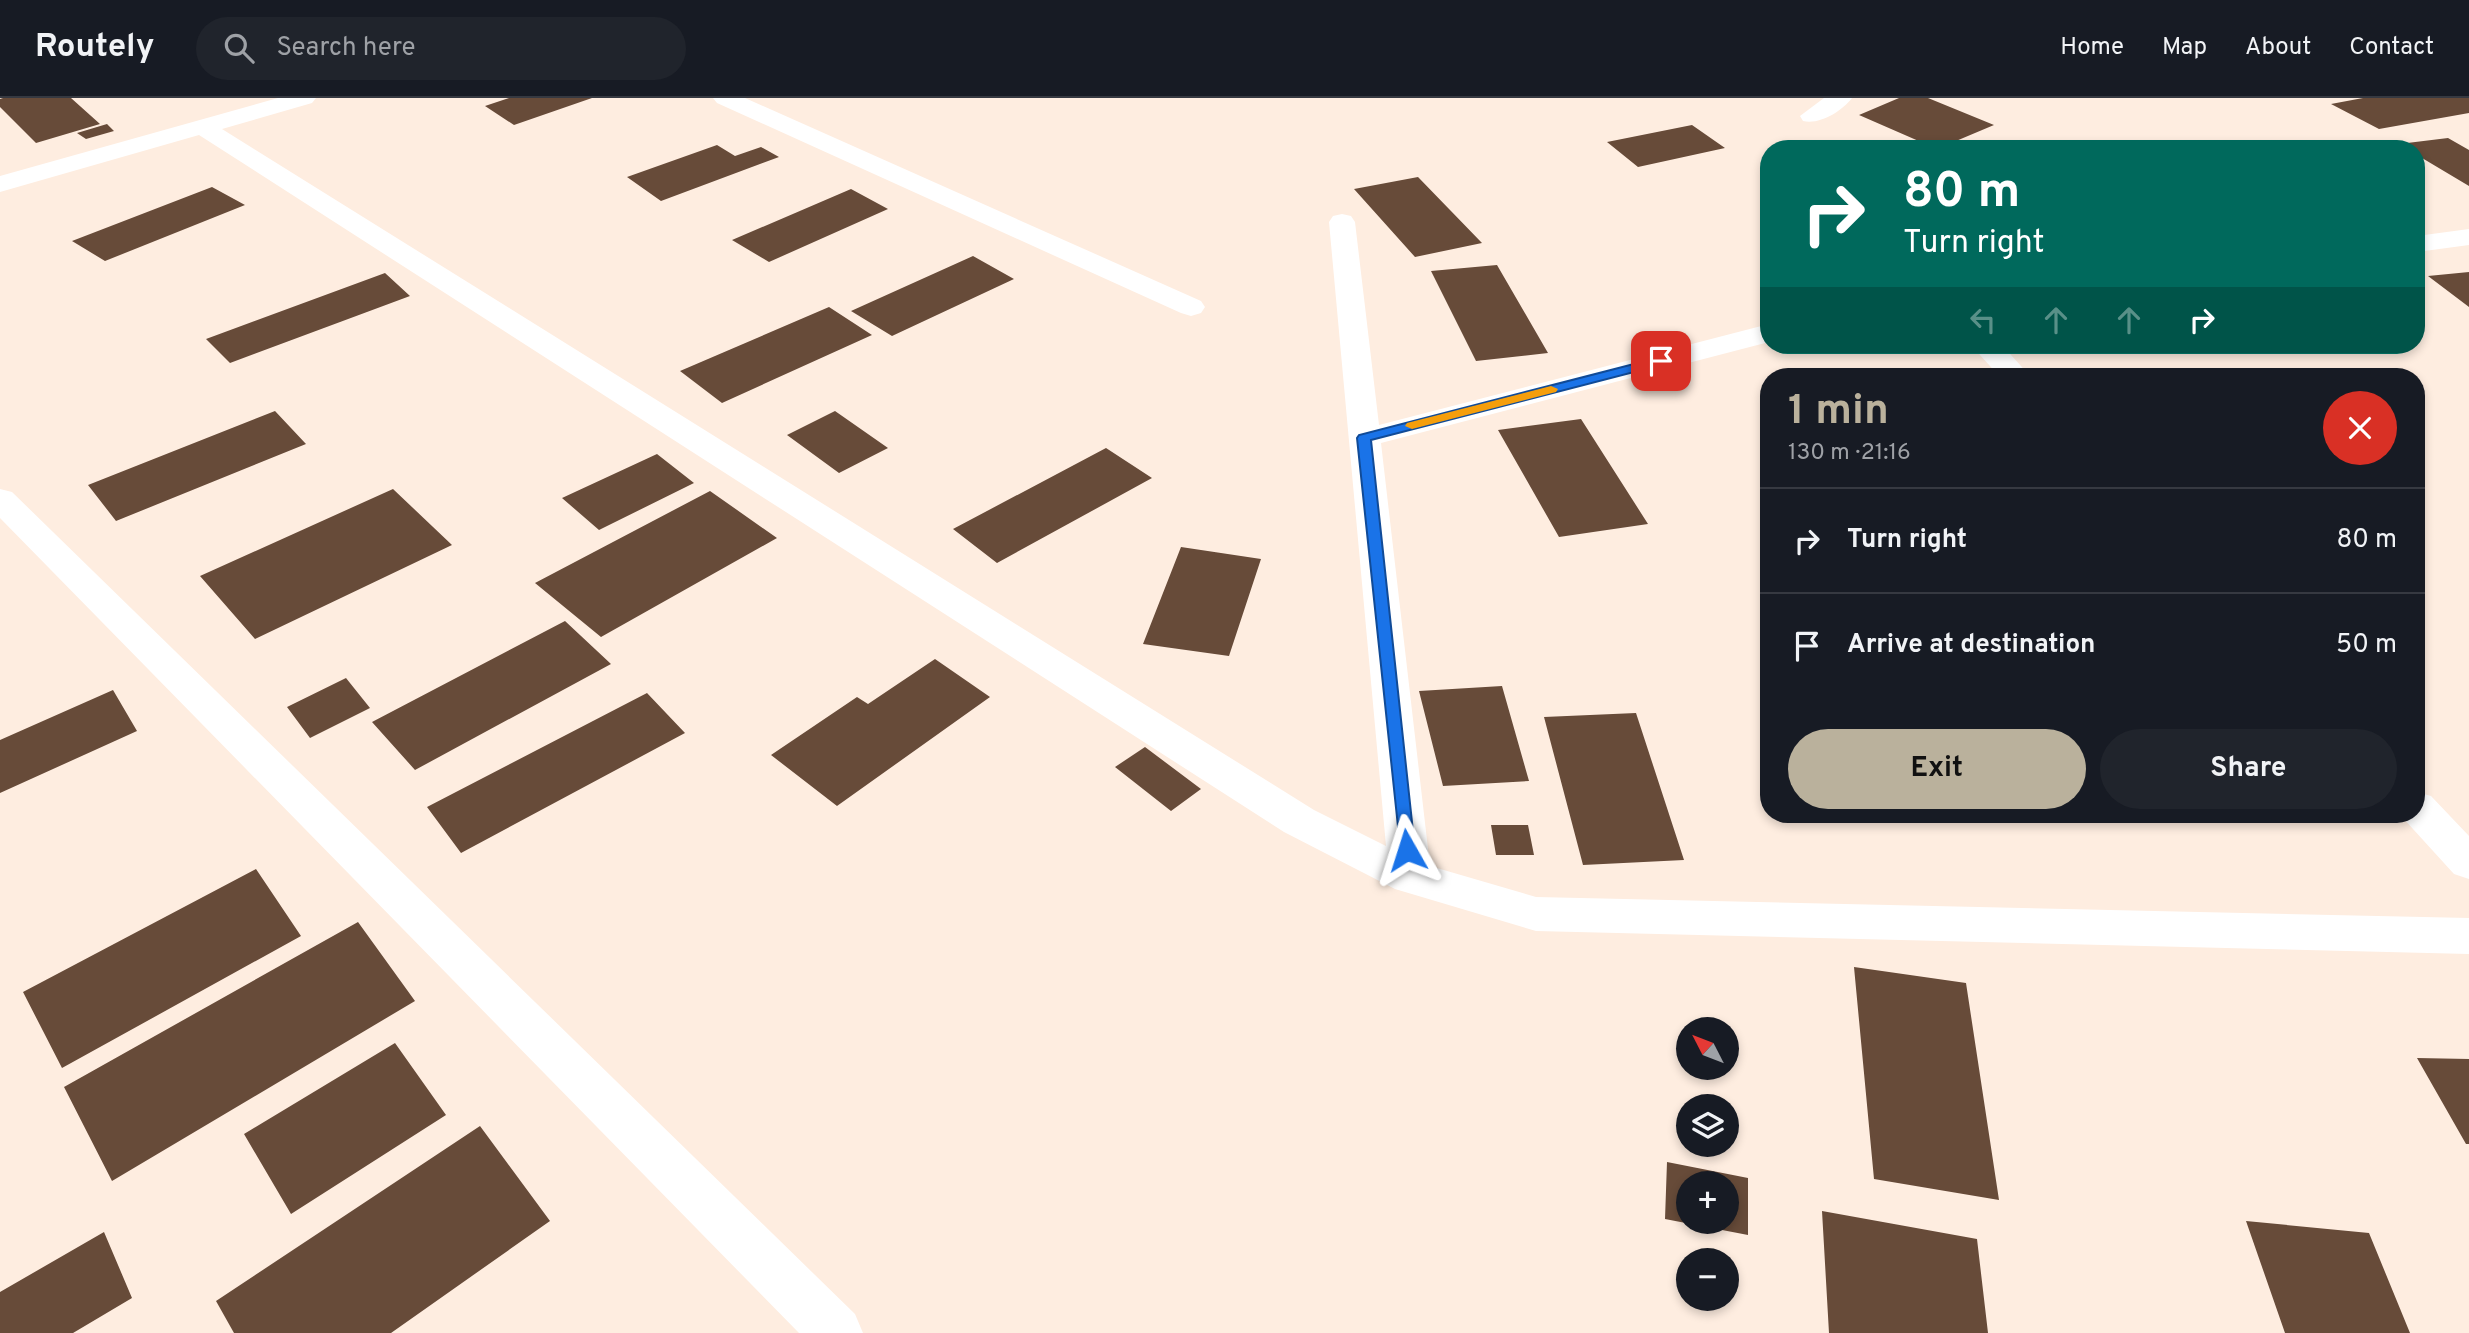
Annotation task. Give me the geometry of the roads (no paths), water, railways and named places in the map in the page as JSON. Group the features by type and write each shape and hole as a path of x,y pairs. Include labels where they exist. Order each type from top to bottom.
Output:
{"street":[{"path":"0,184 304,98"},
{"path":"724,98 1191,307"},
{"path":"1812,116 1840,98"},
{"path":"203,127 1299,821 1409,877 1536,914 2469,936"},
{"path":"1342,222 1409,877"},
{"path":"2425,243 2469,237"},
{"path":"1364,438 1760,335"},
{"path":"1994,354 2008,368"},
{"path":"0,499 836,1333"},
{"path":"2425,816 2469,863"}]}
